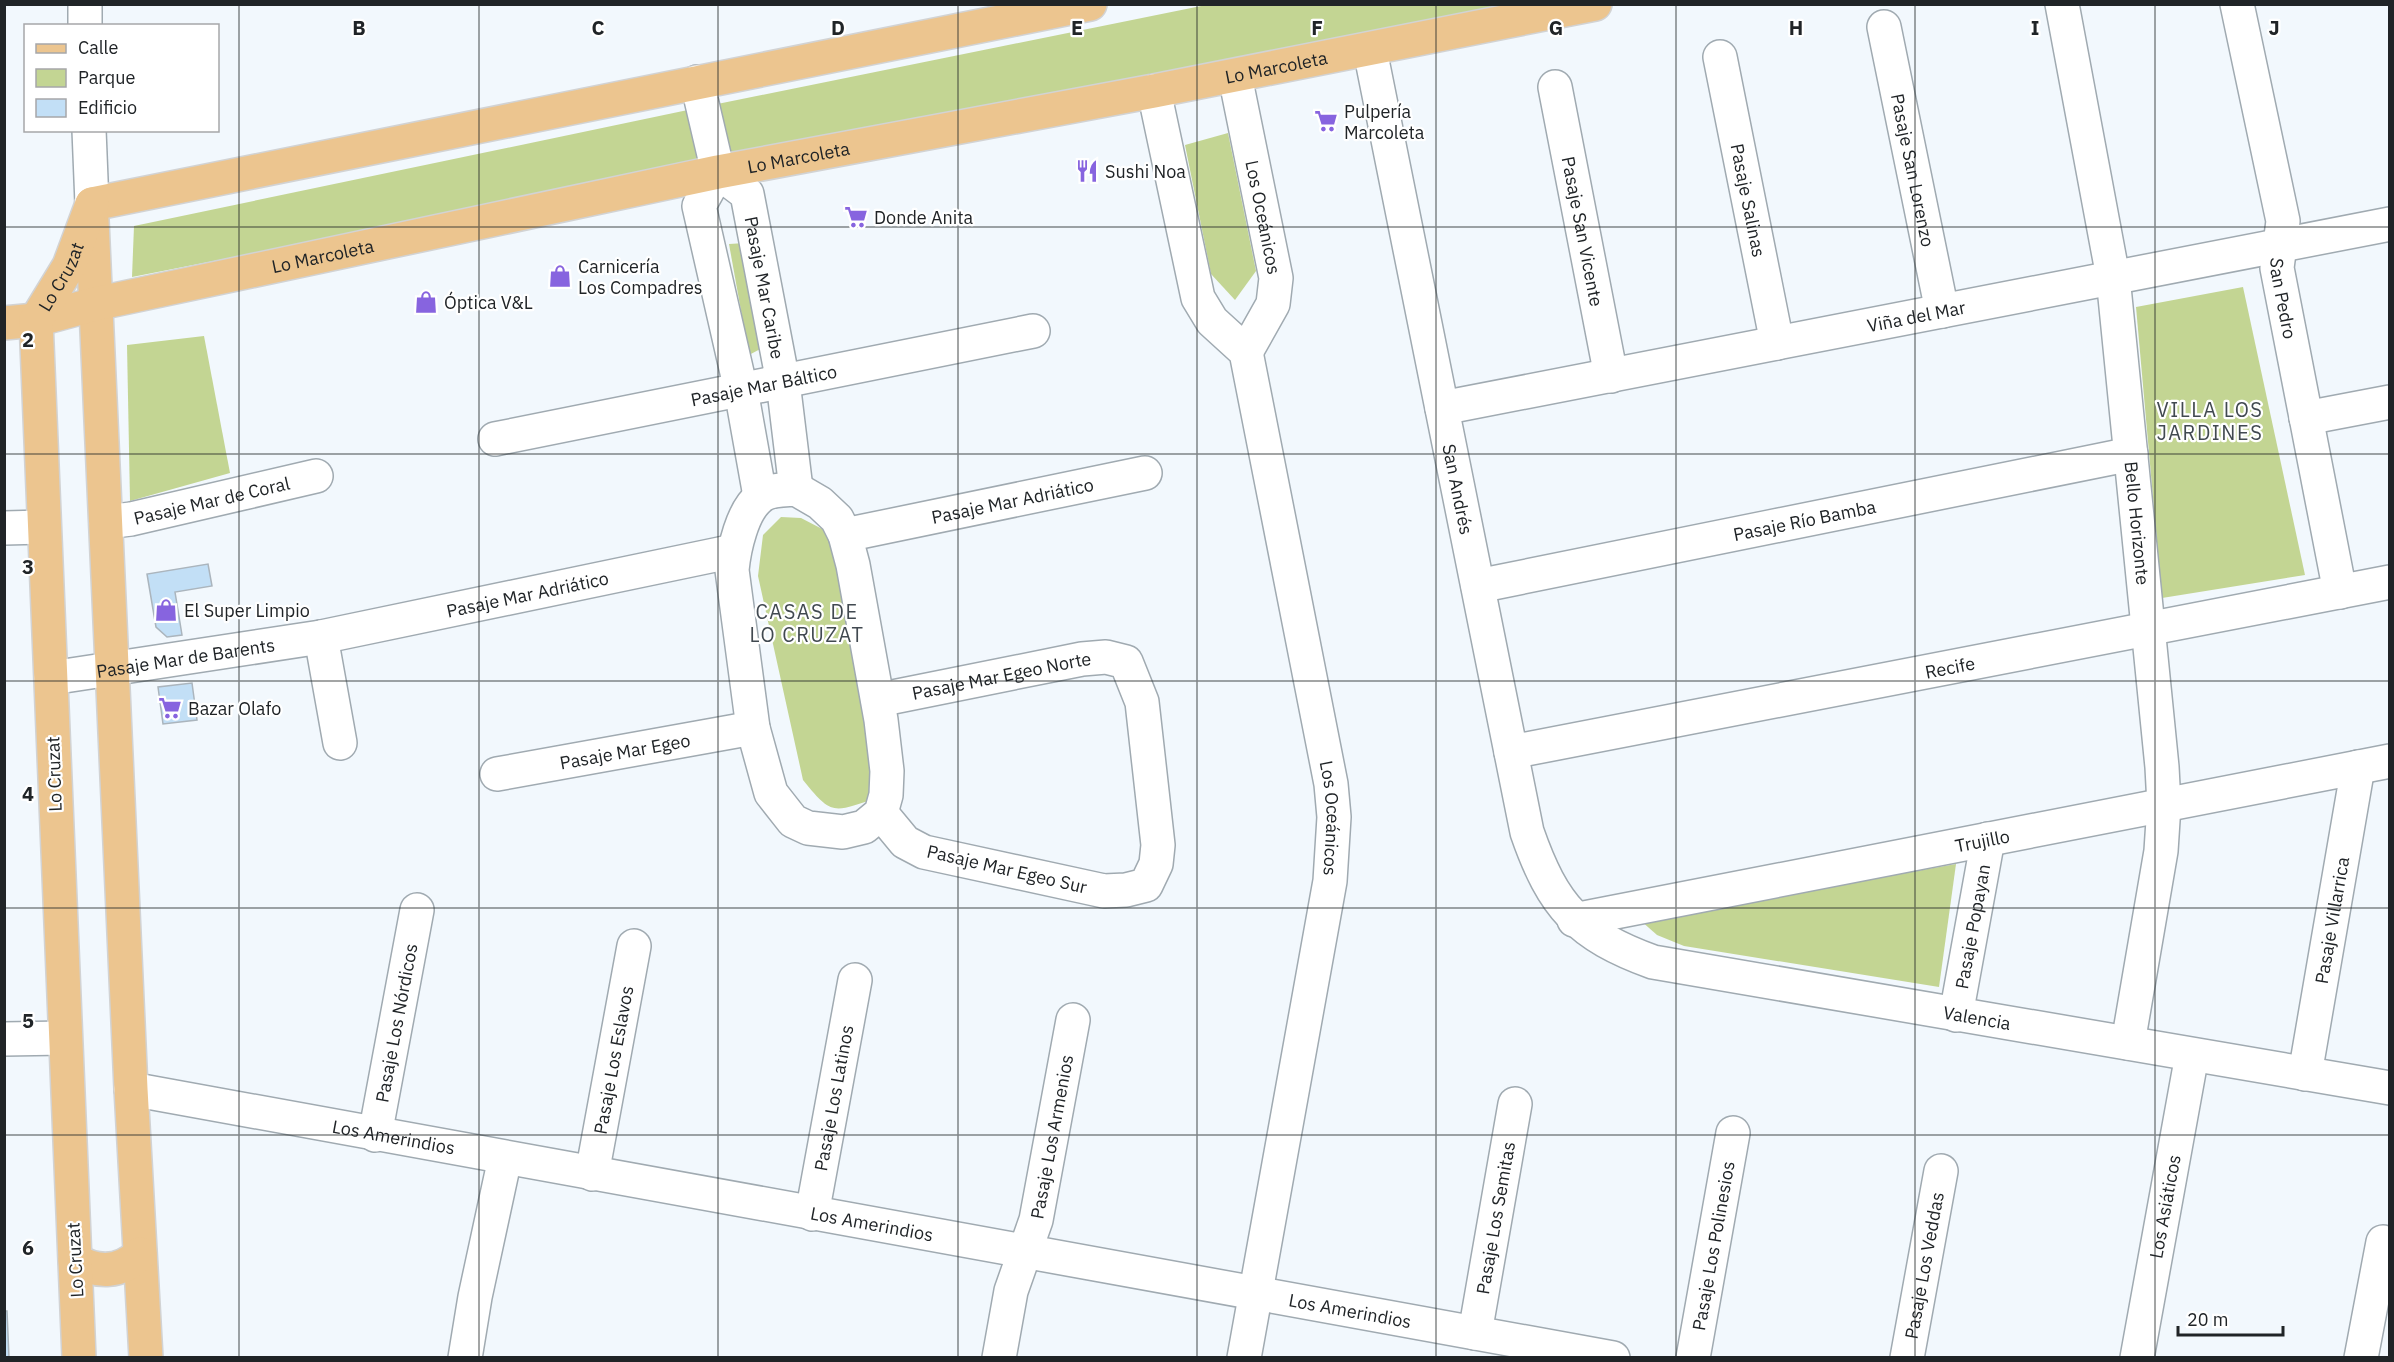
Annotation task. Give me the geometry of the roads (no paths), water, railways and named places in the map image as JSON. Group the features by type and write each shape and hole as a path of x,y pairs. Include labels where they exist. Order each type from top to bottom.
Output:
{"main road":[{"path":"92,204 1090,4"},
{"name":"Lo Marcoleta","path":"20,322 95,304 718,172 1154,92 1595,4"},
{"name":"Lo Cruzat","path":"92,204 131,1089 146,1358"},
{"name":"Lo Cruzat","path":"79,1358 44,527 20,322 69,266 92,204"},
{"path":"75,1260 86,1267 110,1270 123,1267 140,1254"}],"street":[{"path":"85,4 85,24"},
{"name":"Bello Horizonte","path":"2062,4 2113,277 2164,805 2161,851 2128,1043"},
{"name":"San Pedro","path":"2237,4 2283,221 2277,268 2340,592"},
{"name":"Pasaje San Lorenzo","path":"1884,27 1942,311"},
{"name":"San Andrés","path":"1370,50 1527,832 1537,861 1556,896 1575,920"},
{"name":"Pasaje Salinas","path":"1720,57 1777,343"},
{"name":"Los Oceánicos","path":"1234,76 1276,278 1272,304 1246,352 1322,740 1334,817 1330,881 1244,1358"},
{"path":"697,82 718,172 699,206 741,390 760,496"},
{"name":"Pasaje San Vicente","path":"1555,87 1611,376"},
{"path":"1154,92 1198,298 1212,321 1246,352"},
{"name":"Lo Cruzat","path":"89,132 92,204"},
{"name":"Pasaje Mar Caribe","path":"718,172 747,194 783,382 796,489"},
{"name":"Viña del Mar","path":"1442,408 2390,224"},
{"name":"Pasaje Mar Báltico","path":"495,438 1033,332"},
{"path":"2306,418 2390,402"},
{"name":"Pasaje Río Bamba","path":"1478,586 2131,454"},
{"name":"Pasaje Mar Adriático","path":"845,535 1145,473"},
{"name":"Pasaje Mar de Coral","path":"106,522 131,519 316,476"},
{"path":"796,489 820,503 837,519 845,535 853,565 878,700 887,771 886,795 881,813 864,827 843,832 808,828 793,821 771,793 753,728 732,570 734,551 745,518 760,496 778,490 796,489"},
{"path":"4,528 44,527"},
{"name":"Pasaje Mar Adriático","path":"321,637 734,551"},
{"name":"Recife","path":"1511,752 2390,582"},
{"path":"321,637 339,743"},
{"name":"Pasaje Mar de Barents","path":"51,678 321,637"},
{"name":"Pasaje Mar Egeo Norte","path":"878,700 1082,659 1106,657 1126,662 1142,702 1158,845 1156,864 1146,885"},
{"name":"Pasaje Mar Egeo","path":"497,774 753,728"},
{"name":"Trujillo","path":"1575,920 2374,764"},
{"name":"Pasaje Villarrica","path":"2305,1074 2374,764"},
{"name":"Pasaje Mar Egeo Sur","path":"881,813 905,842 924,852 1104,891 1126,890 1146,885"},
{"name":"Pasaje Popayan","path":"1956,1015 1988,839"},
{"name":"Pasaje Los Nórdicos","path":"375,1135 417,910"},
{"name":"Valencia","path":"1575,920 1599,939 1653,962 2390,1088"},
{"name":"Pasaje Los Eslavos","path":"592,1174 634,946"},
{"name":"Pasaje Los Latinos","path":"812,1214 855,980"},
{"name":"Pasaje Los Armenios","path":"999,1358 1011,1291 1035,1220 1073,1020"},
{"path":"4,1039 65,1038"},
{"name":"Los Asiáticos","path":"2137,1358 2192,1055"},
{"name":"Los Amerindios","path":"131,1089 1256,1293 1488,1342 1613,1358"},
{"name":"Pasaje Los Semitas","path":"1488,1342 1515,1104"},
{"name":"Pasaje Los Polinesios","path":"1693,1358 1733,1133"},
{"path":"465,1358 475,1297 505,1158"},
{"name":"Pasaje Los Veddas","path":"1907,1358 1941,1172"},
{"path":"2361,1358 2383,1242"}],"place":[{"name":"Pulpería Marcoleta","path":"1326,121"},
{"name":"Sushi Noa","path":"1087,171"},
{"name":"Donde Anita","path":"856,217"},
{"name":"Carnicería Los Compadres","path":"560,276"},
{"name":"Óptica V&L","path":"426,302"},
{"name":"El Super Limpio","path":"166,610"},
{"name":"Bazar Olafo","path":"170,708"}],"district":[{"name":"VILLA LOS JARDINES","path":"2210,420"},
{"name":"CASAS DE LO CRUZAT","path":"807,622"}]}
